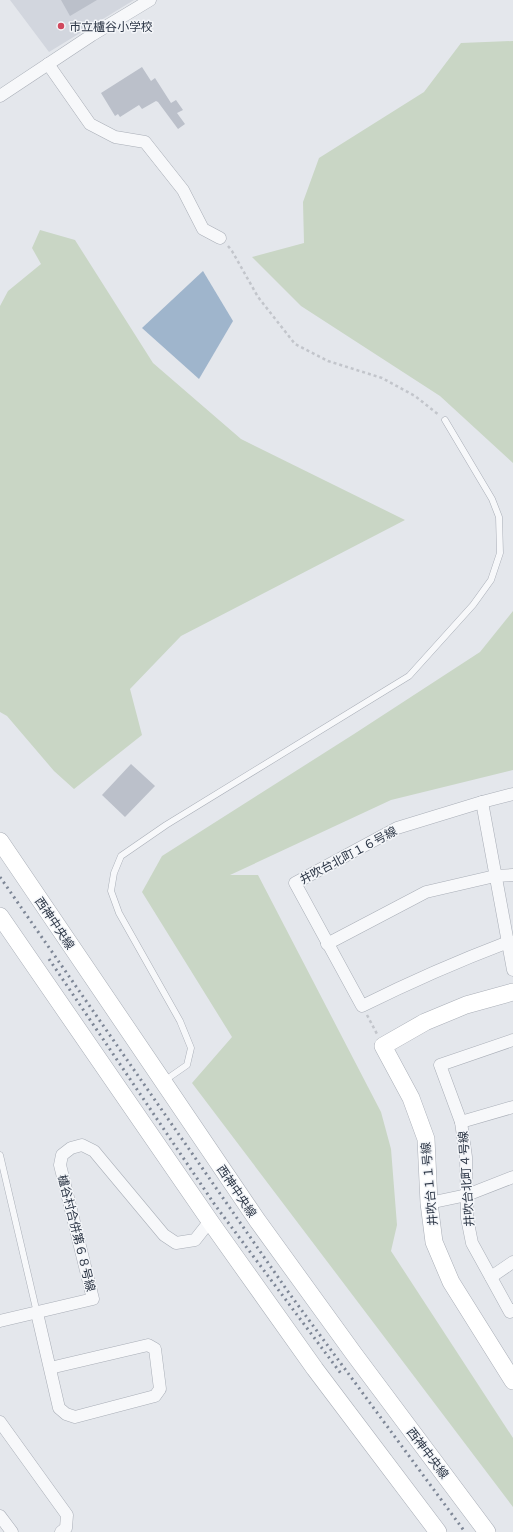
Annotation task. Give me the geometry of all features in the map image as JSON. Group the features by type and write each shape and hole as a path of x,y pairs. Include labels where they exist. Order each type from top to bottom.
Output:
{"street":[{"path":"0,96 150,0"},
{"path":"48,64 90,124 114,137 145,142 183,190 203,229 220,238"},
{"path":"513,794 482,802 495,876 510,942 513,970"},
{"name":"井吹台北町１６号線","path":"362,1006 295,884 397,828 482,802"},
{"name":"西神中央線","path":"0,841 261,1226 487,1532"},
{"path":"327,944 426,892 495,876 513,875"},
{"path":"0,916 210,1221 315,1370 438,1532"},
{"path":"362,1006 443,967 510,942"},
{"path":"383,1046 425,1022 466,1005 513,992"},
{"name":"井吹台北町４号線","path":"513,1040 440,1065 461,1122 466,1158 467,1218 472,1243 510,1312 513,1310"},
{"name":"井吹台１１号線","path":"383,1046 411,1098 426,1139 429,1203 434,1242 450,1282 513,1381"},
{"path":"461,1122 513,1107"},
{"name":"櫨谷村合併第６８号線","path":"0,1321 93,1299 60,1165 62,1155 71,1148 82,1145 94,1151 164,1234 176,1243 195,1240 210,1221"},
{"path":"429,1203 467,1196 513,1177"},
{"path":"491,1277 513,1262"},
{"path":"36,1313 59,1408 66,1414 75,1417 155,1396 160,1389 155,1349 148,1345 50,1368"},
{"path":"0,1422 5,1438 67,1515 66,1528 62,1532"},
{"path":"0,1516 12,1532"}],"lane":[{"path":"162,1082 187,1065 191,1048 180,1021 120,913 111,891 114,873 120,856 166,825 409,676 473,605 491,580 500,553 499,517 492,499 445,420"},
{"path":"0,1155 36,1313"}],"path":[{"path":"220,238 232,251 258,297 295,344 328,361 382,378 415,396 445,420"},
{"path":"362,1006 383,1046"}],"shaded area":[{"name":"市立櫨谷小学校","path":"10,0 134,0 49,52"}],"green space":[{"path":"513,41 513,463 440,396 301,306 252,257 304,243 303,202 319,158 424,92 461,43"},
{"path":"40,230 75,240 153,363 241,439 405,520 181,636 130,689 142,735 74,789 54,771 7,716 0,712 0,306 8,291 41,264 32,248"},
{"path":"513,611 513,770 391,800 230,875 258,875 381,1112 391,1149 397,1225 391,1251 513,1438 513,1507 192,1083 232,1037 142,892 162,856 480,652"}],"water":[{"path":"203,271 233,321 199,379 142,328"}],"building":[{"path":"61,0 97,0 70,16"},
{"path":"142,67 151,81 155,78 171,103 176,100 183,110 177,113 185,124 178,129 156,101 142,109 139,105 120,117 118,114 115,116 101,93"},
{"path":"131,764 155,786 125,817 102,795"}],"railway":[{"path":"0,877 289,1293 465,1532"},
{"path":"49,959 215,1205 342,1375"}],"place":[{"name":"市立櫨谷小学校","path":"61,26"}]}
